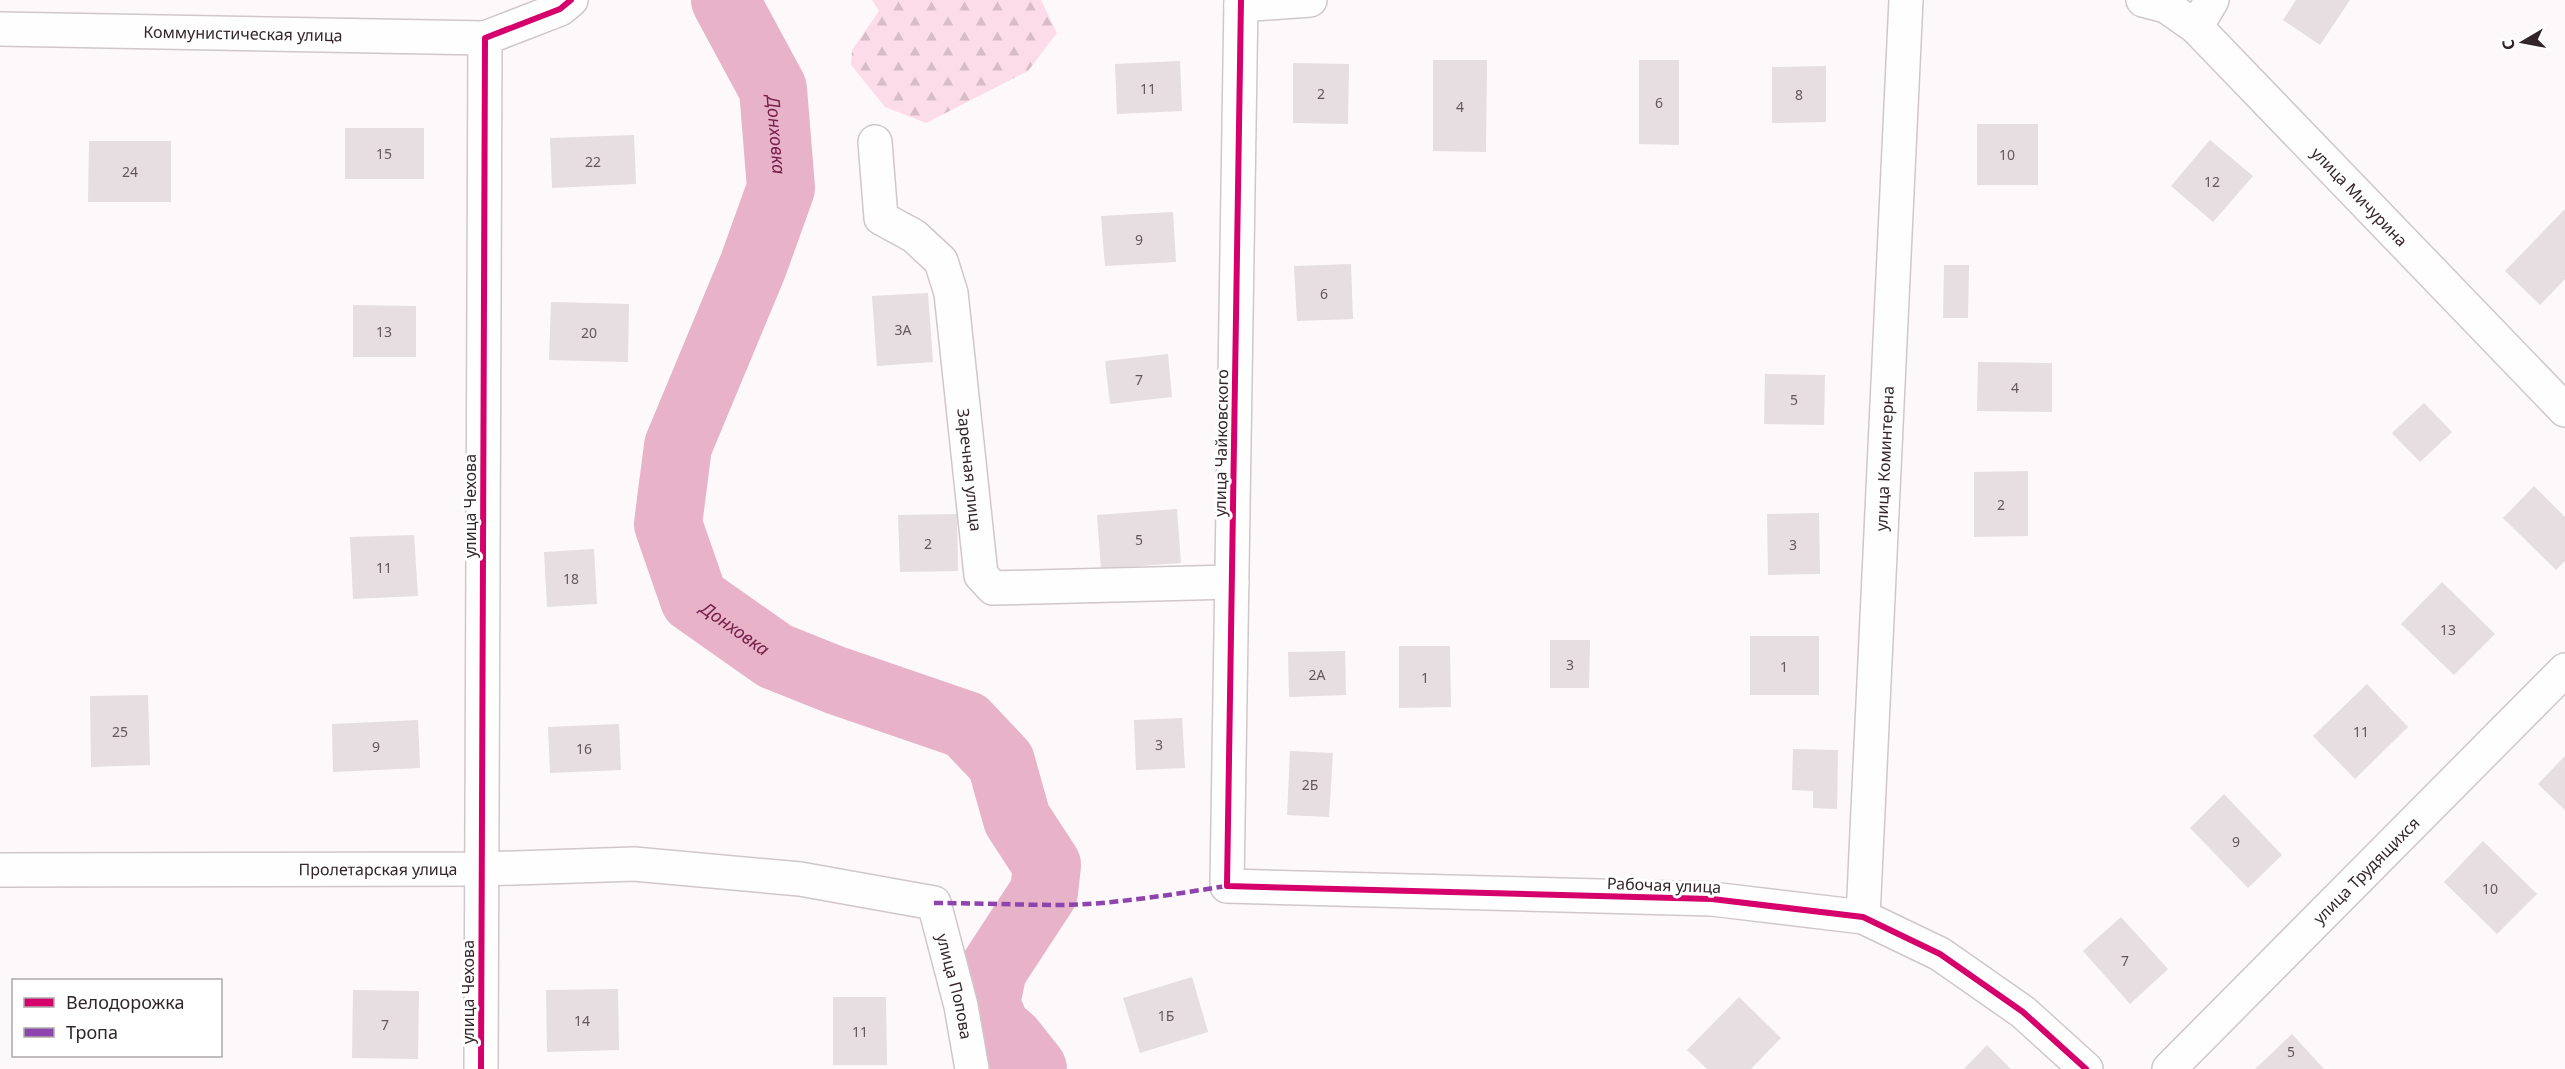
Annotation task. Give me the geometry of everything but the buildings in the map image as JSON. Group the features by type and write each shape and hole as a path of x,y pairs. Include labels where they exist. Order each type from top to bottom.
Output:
{"street":[{"path":"485,38 560,9 571,0"},
{"path":"1241,2 1310,0"},
{"name":"улица Коминтерна","path":"1863,917 1906,0"},
{"name":"улица Мичурина","path":"2143,0 2204,13 2565,410"},
{"name":"улица Чайковского","path":"1227,886 1241,2"},
{"name":"Коммунистическая улица","path":"0,29 485,38"},
{"name":"улица Чехова","path":"481,1069 485,38"},
{"name":"Заречная улица","path":"875,142 881,218 914,236 941,261 951,293 981,575 993,588 1232,582"},
{"name":"улица Трудящихся","path":"2169,1069 2565,670"},
{"name":"Пролетарская улица","path":"0,870 482,869 634,864 800,879 934,903"},
{"name":"Рабочая улица","path":"1227,886 1712,899 1863,917 1940,954 2023,1012 2086,1069"},
{"name":"улица Попова","path":"934,903 961,1006 972,1069"}],"green space":[{"path":"872,0 1041,0 1057,33 1028,71 926,123 885,107 851,65 852,50 879,11"}],"waterway":[{"name":"Донховка","path":"725,0 773,89 781,188 753,266 678,446 668,524 694,599 775,656 835,680 966,725 1001,762 1017,819 1047,865 1044,892 993,970 986,1003 996,1028 1010,1040 1033,1069"}],"marked path":[{"path":"934,903 1047,905 1104,903 1227,886"}],"cycle path":[{"path":"481,1069 485,38 560,9 571,0"},
{"path":"1241,0 1227,886 1712,899 1863,917 1940,954 2023,1012 2086,1069"}]}
